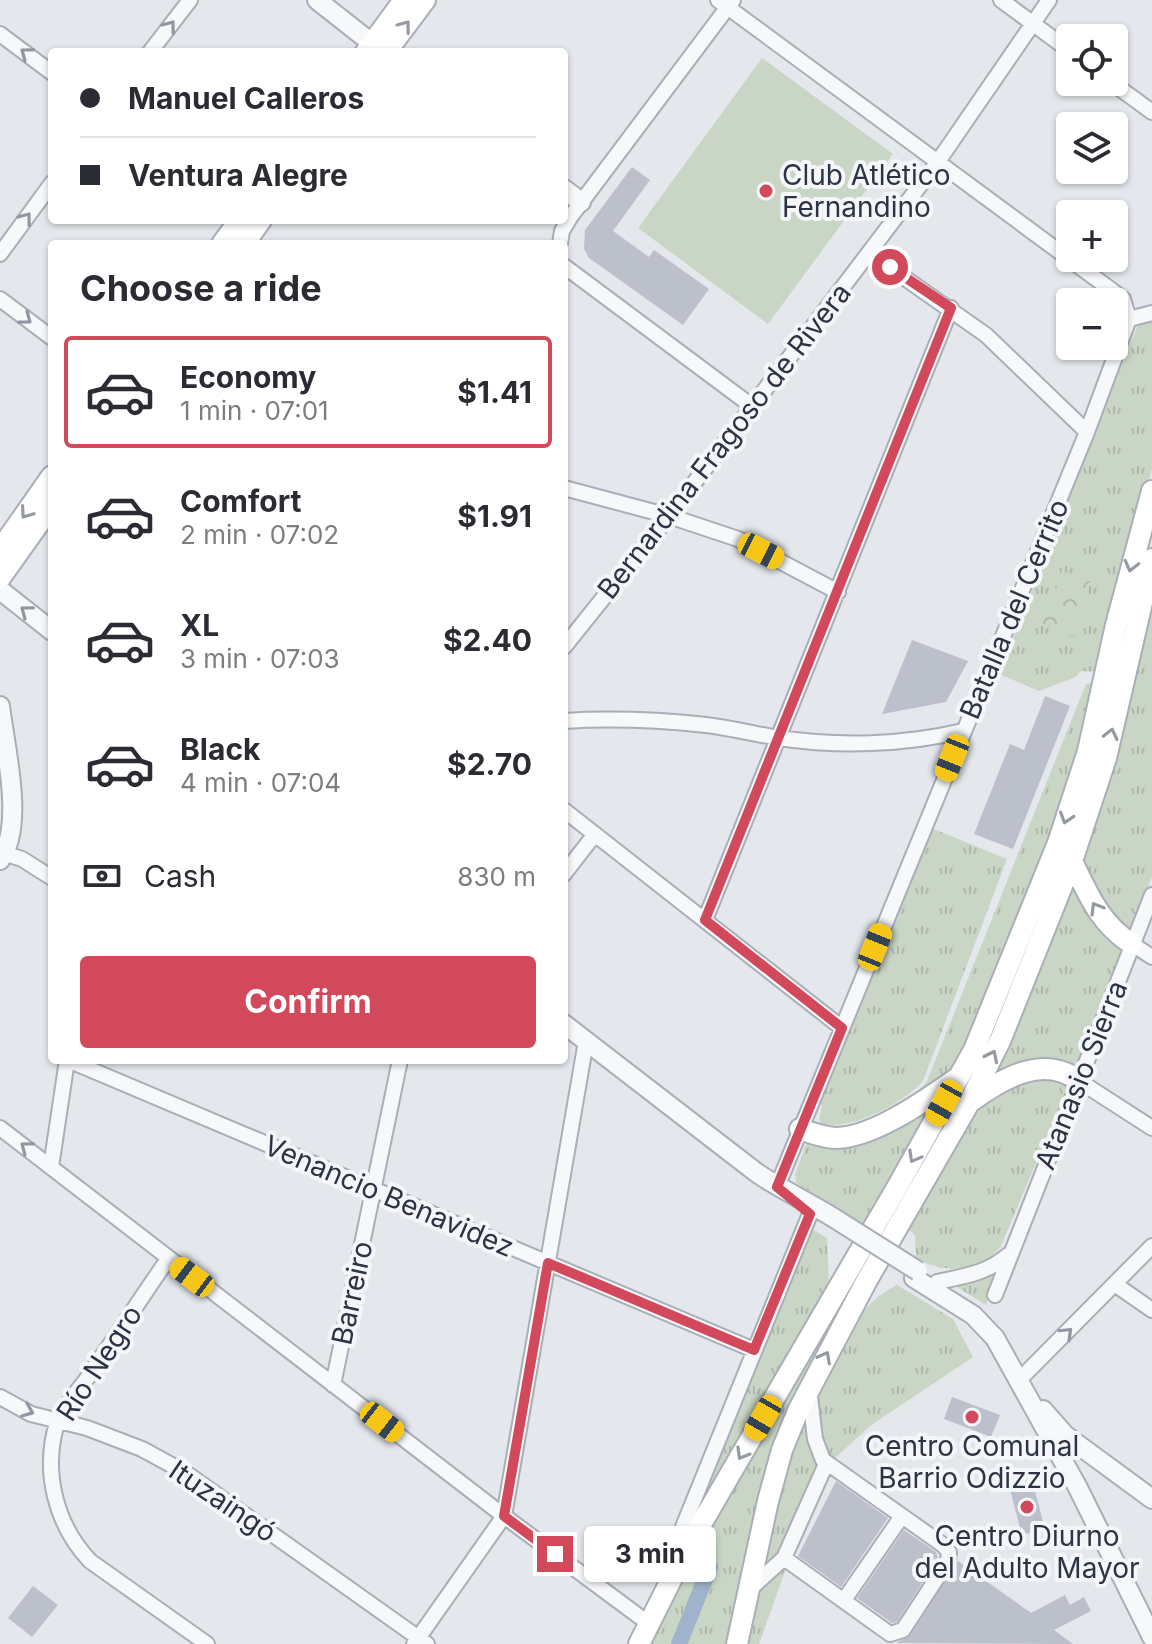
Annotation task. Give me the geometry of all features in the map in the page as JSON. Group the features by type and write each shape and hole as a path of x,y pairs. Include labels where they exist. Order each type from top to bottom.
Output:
{"main road":[{"path":"378,48 404,0"},
{"path":"379,48 425,0"},
{"path":"0,550 48,482"},
{"path":"639,1644 686,1550 974,1050 1058,843 1088,751 1116,625 1152,491"},
{"path":"0,578 48,511"},
{"path":"737,1644 782,1450 809,1388 969,1103 1000,1041 1072,861 1106,758 1152,559"},
{"path":"1072,861 1100,916 1110,928 1132,944"},
{"path":"969,1103 995,1084 1028,1071 1059,1070 1079,1081"},
{"path":"800,1129 833,1138 850,1137 894,1117 960,1077"}],"street":[{"path":"153,48 190,0"},
{"path":"317,0 375,48"},
{"path":"1001,0 1056,41"},
{"name":"Bernardina Fragoso de Rivera","path":"568,642 753,407 937,163 1049,0"},
{"path":"568,222 726,2 937,163 1123,299 1129,319 1152,313"},
{"path":"0,34 48,70"},
{"path":"1128,94 1152,112"},
{"path":"0,254 48,188"},
{"path":"568,192 581,202"},
{"path":"869,253 986,335 1087,432"},
{"path":"568,269 753,407"},
{"path":"0,299 48,335"},
{"path":"705,920 951,308"},
{"name":"Batalla del Cerrito","path":"784,1191 800,1129 1087,432 1129,319"},
{"path":"568,489 669,516 738,539 838,592"},
{"path":"0,590 48,628"},
{"path":"0,706 14,821 3,847 48,875"},
{"path":"568,721 642,720 703,725 824,743 871,743 963,731"},
{"path":"568,813 842,1028"},
{"path":"568,869 595,834"},
{"name":"Atanasio Sierra","path":"995,1295 1008,1255 1152,895"},
{"path":"1132,944 1152,957"},
{"path":"568,1027 810,1214 832,1222"},
{"path":"420,1642 504,1516 586,1041"},
{"path":"51,1167 67,1064"},
{"name":"Venancio Benavidez","path":"78,1064 754,1350"},
{"name":"Barreiro","path":"333,1385 399,1064"},
{"path":"1079,1081 1152,1128"},
{"path":"0,1128 648,1623"},
{"path":"784,1191 807,1201 832,1222 916,1274 986,1326 1049,1418 1084,1450 1152,1499"},
{"path":"686,1550 683,1527 810,1214"},
{"path":"1020,1376 1116,1285 1152,1246"},
{"path":"937,1282 990,1269 1008,1255"},
{"name":"Río Negro","path":"168,1259 58,1420 51,1454 56,1501 61,1518 78,1548 90,1561 207,1644"},
{"path":"916,1274 937,1282 993,1318 1152,1637"},
{"path":"1116,1285 1152,1310"},
{"path":"784,1558 890,1634 903,1630 948,1561 949,1552 943,1545 826,1464 815,1439 809,1388"},
{"name":"Ituzaingó","path":"0,1397 31,1414 87,1428 142,1449 186,1473 420,1642"},
{"path":"750,1589 784,1558 826,1464"},
{"path":"844,1600 902,1516"}],"green space":[{"name":"Club Atlético Fernandino","path":"762,58 893,154 768,324 638,228"},
{"path":"1152,318 1152,469 1099,672 1080,671 1076,677 1039,691 999,674 1124,360 1128,360 1128,350 1137,327"},
{"path":"1062,571 1090,580 1080,639 1039,625"},
{"path":"1152,598 1152,877 1132,927 1122,930 1088,877 1082,857"},
{"path":"1095,683 1079,751 1049,840 975,1029 954,1069 917,1095 927,1081 1086,684"},
{"path":"931,828 1007,859 923,1081 903,1098 875,1114 846,1124 821,1123 822,1106 819,1103"},
{"path":"1071,882 1096,927 1121,953 1078,1064 992,1079"},
{"path":"1052,1078 1069,1085 1000,1248 982,1262 960,1268 937,1267 916,1258 915,1235 907,1228 940,1166 968,1124 1002,1092 1025,1081"},
{"path":"934,1104 866,1227 796,1183 795,1175 806,1144"},
{"path":"812,1229 827,1238 829,1288 695,1514"},
{"path":"857,1269 864,1274 808,1372 728,1644 650,1644 696,1551"},
{"path":"998,1270 986,1305 955,1286 956,1284"},
{"path":"897,1285 953,1319 973,1357 870,1426 834,1459 793,1549 759,1644 745,1644 776,1500 800,1430 858,1318 874,1300"}],"building":[{"path":"632,167 650,180 613,231 649,257 654,250 709,289 683,325 589,258 584,249 585,230"},
{"path":"912,640 968,661 946,702 882,714"},
{"path":"1045,696 1070,706 1013,849 974,834 1010,744 1024,750"},
{"name":"Centro Comunal Barrio Odizzio","path":"952,1397 1000,1415 991,1437 944,1419"},
{"name":"Centro Diurno del Adulto Mayor","path":"1032,1480 1045,1529 1022,1535 1009,1486"},
{"path":"836,1481 888,1518 841,1587 798,1556"},
{"path":"904,1530 936,1552 938,1558 897,1622 892,1623 857,1598"},
{"path":"958,1561 1031,1613 1065,1595 1070,1605 1084,1597 1091,1611 1054,1630 1073,1644 896,1643 911,1635"},
{"path":"33,1586 58,1605 32,1637 8,1618"}],"waterway":[{"path":"679,1644 710,1567"}],"place":[{"name":"Club Atlético Fernandino","path":"766,191"},
{"name":"Centro Comunal Barrio Odizzio","path":"972,1417"},
{"name":"Centro Diurno del Adulto Mayor","path":"1027,1507"}],"route":[{"path":"555,1554 504,1516 548,1263 754,1350 810,1214 777,1187 842,1028 705,920 951,308 890,267"}]}
